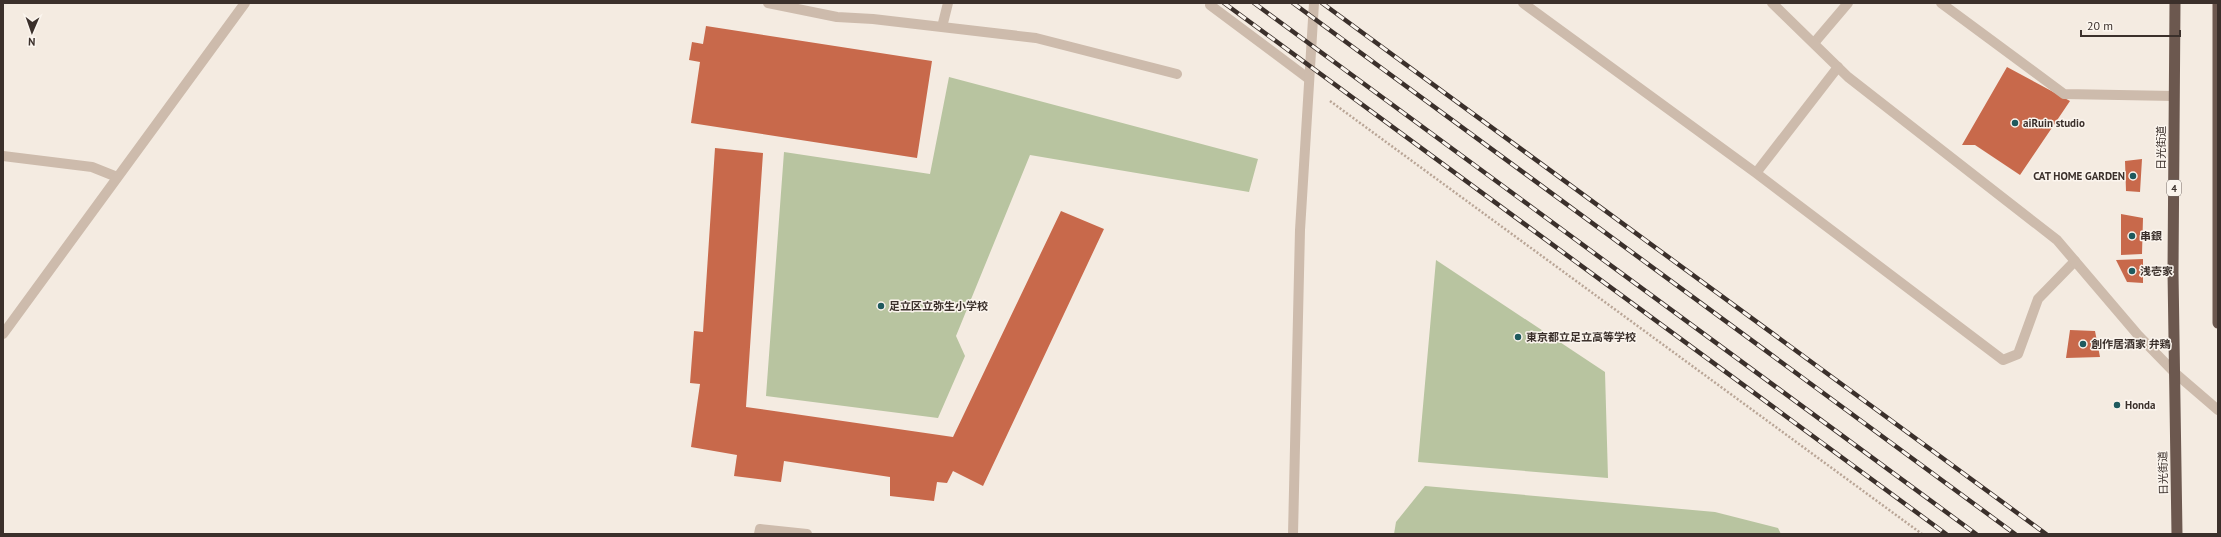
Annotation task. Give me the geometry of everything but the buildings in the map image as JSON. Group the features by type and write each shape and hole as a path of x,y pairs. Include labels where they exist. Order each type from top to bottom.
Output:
{"highway":[{"name":"日光街道","path":"2175,3 2175,373 2177,534"},
{"path":"2218,3 2218,323"}],"street":[{"path":"3,334 245,3"},
{"path":"768,3 837,17 942,26 1036,38 1177,74"},
{"path":"942,26 948,3"},
{"path":"1293,534 1300,230 1314,3"},
{"path":"1523,3 1756,173 2003,360 2018,354 2038,299 2075,261"},
{"path":"1772,3 1838,67 2057,240 2138,335 2175,373 2218,410"},
{"path":"1814,43 1848,3"},
{"path":"1941,3 2064,94 2174,96"},
{"path":"1210,5 1309,83"},
{"path":"1756,173 1838,67"},
{"path":"3,156 92,167 117,177"},
{"path":"759,534 760,529 807,534"}],"path":[{"path":"1309,83 1922,534"}],"green space":[{"path":"949,77 1258,159 1249,192 1030,155 956,336 965,356 938,418 766,396 784,152 930,174"},
{"path":"1436,260 1605,372 1608,478 1418,462"},
{"path":"1425,486 1715,512 1778,528 1781,534 1394,534 1396,522"}],"railway":[{"path":"1224,3 1946,534"},
{"path":"1254,3 1976,534"},
{"path":"1293,3 2015,534"},
{"path":"1322,3 2046,534"}],"place":[{"name":"aiRuin studio","path":"2015,123"},
{"name":"CAT HOME GARDEN","path":"2133,176"},
{"name":"串銀","path":"2132,236"},
{"name":"浅壱家","path":"2132,271"},
{"name":"足立区立弥生小学校","path":"881,306"},
{"name":"東京都立足立高等学校","path":"1518,337"},
{"name":"創作居酒家 弁鶏","path":"2083,344"},
{"name":"Honda","path":"2117,405"}]}
